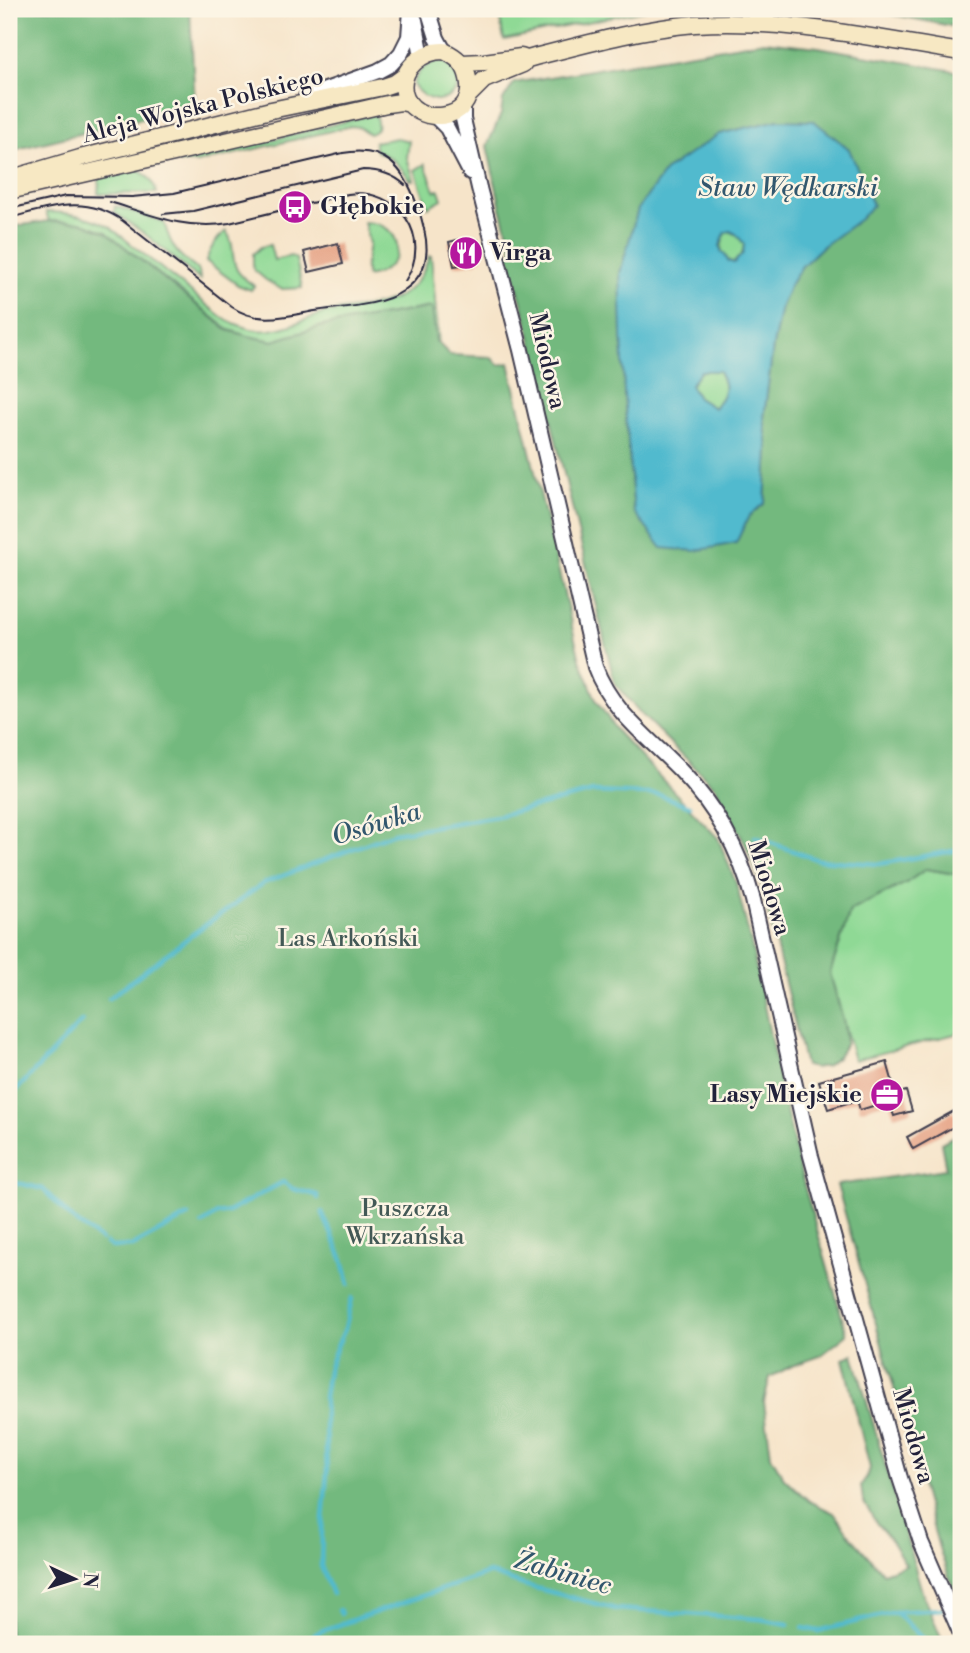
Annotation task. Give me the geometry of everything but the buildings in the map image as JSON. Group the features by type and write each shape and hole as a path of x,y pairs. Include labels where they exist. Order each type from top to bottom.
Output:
{"main road":[{"path":"462,63 521,57 527,59 646,31 724,23 798,27 961,52"},
{"path":"466,101 468,78 462,63 444,51 422,56 406,75 404,92 410,104 423,113 435,116 451,114 466,101 484,80 523,64 527,59"},
{"name":"Aleja Wojska Polskiego","path":"9,179 80,158 271,110 383,87 406,75"},
{"name":"Aleja Wojska Polskiego","path":"9,191 387,104 410,104"}],"street":[{"path":"412,9 422,56"},
{"path":"271,110 371,74 391,64 401,53 409,37 412,9"},
{"path":"428,9 444,51"},
{"name":"Miodowa","path":"466,101 463,119 595,667 603,687 619,710 688,779 712,808 745,872 811,1156 899,1471 921,1542 961,1634"},
{"name":"Miodowa","path":"435,116 447,128 479,188"}],"green space":[{"path":"9,9 190,9 195,106 9,151"},
{"path":"496,9 647,9 504,40"},
{"path":"864,9 961,9 961,28"},
{"path":"764,41 818,47 961,72 961,875 926,869 906,883 850,911 830,973 844,1024 846,1043 838,1057 826,1066 805,1066 761,883 746,846 716,788 643,716 615,684 528,325 508,254 513,252 487,146 501,114 503,100 514,83","holes":["778,120 822,247 802,266 781,306 764,417 768,450 765,503 749,516 634,512 624,395"]},
{"path":"443,61 454,69 458,78 457,87 444,99 434,100 424,96 413,85 424,68"},
{"path":"375,114 377,127 369,134 359,127 351,126 197,163 175,163 201,152 253,144"},
{"path":"397,138 409,141 407,158 414,180 410,180 391,159 376,151 374,142"},
{"path":"425,164 435,191 439,190 442,199 428,207 415,170"},
{"path":"131,169 147,176 157,193 98,194 101,175"},
{"path":"115,206 164,222 173,245 180,255 199,271 200,280 114,212"},
{"path":"46,212 79,215 110,227 223,318 244,327 261,330 279,329 325,313 388,301 413,286 431,256 439,344 436,341 432,307 323,326 273,341 229,330 106,232 80,222 49,221"},
{"name":"Puszcza Wkrzańska","path":"49,221 80,222 106,232 228,330 273,341 323,326 432,307 436,341 450,355 491,357 499,365 509,363 579,656 596,700 618,733 718,838 736,883 802,1178 847,1335 820,1356 770,1377 764,1402 771,1456 784,1478 809,1501 834,1513 883,1573 906,1565 863,1501 861,1485 870,1468 843,1359 853,1354 923,1595 944,1644 9,1644 9,227"},
{"path":"364,222 378,224 388,230 395,238 397,247 390,265 367,277 365,267 369,244"},
{"path":"226,231 237,270 254,286 251,290 238,285 206,261 214,244"},
{"path":"730,231 744,244 743,252 734,263 725,258 722,251 725,233"},
{"path":"270,245 274,260 291,256 296,259 302,288 281,289 254,270 253,254 261,247"},
{"path":"701,371 719,371 724,382 723,394 714,408 698,398 690,385"},
{"path":"926,869 961,875 961,1030 955,1034 854,1060 830,973 850,911 906,883"},
{"path":"961,1132 961,1604 939,1548 837,1185 946,1169 941,1143"}],"water":[{"name":"Staw Wędkarski","path":"778,120 814,121 849,149 873,205 860,219 822,247 802,266 781,306 764,417 768,450 765,503 749,516 736,543 695,551 662,548 634,512 624,395 620,273 638,209 666,170 719,134","holes":["730,231 744,244 743,253 734,263 728,261 720,246 725,233","701,371 719,371 724,382 723,394 714,408 698,398 690,385"]}],"waterway":[{"name":"Osówka","path":"109,998 264,883 394,833 497,816 593,792 659,795 690,806"},
{"name":"Osówka","path":"755,837 818,860 879,864 953,851"},
{"name":"Osówka","path":"9,1098 82,1021"},
{"path":"202,1224 283,1182 293,1189 317,1195 318,1198"},
{"path":"9,1183 43,1189 73,1220 101,1240"},
{"path":"322,1212 343,1260 349,1284"},
{"path":"106,1243 112,1247 133,1246 188,1216"},
{"path":"332,1594 321,1566 327,1473 324,1397 328,1370 345,1329 352,1298"},
{"name":"Żabiniec","path":"298,1644 321,1631 489,1573 616,1609 760,1619 788,1624"},
{"name":"Żabiniec","path":"803,1628 818,1631 895,1612 942,1609"},
{"path":"339,1610 341,1614"},
{"name":"Żabiniec","path":"895,1612 929,1644"}],"tram line":[{"path":"9,209 66,196 132,197 174,193 358,151 381,156 391,162 406,180 424,228 425,262 414,282 384,300 283,317 252,316 232,307 123,221 109,213 95,208 67,206 9,218"},
{"path":"163,214 193,211 363,170 386,173 405,185"},
{"path":"110,202 168,220 213,225 348,194 366,194 382,198 396,207 413,232 413,264 405,281"}],"place":[{"name":"Głębokie","path":"295,207"},
{"name":"Virga","path":"466,253"},
{"name":"Lasy Miejskie","path":"887,1095"}],"park label":[{"name":"Las Arkoński","path":"348,939"}]}
